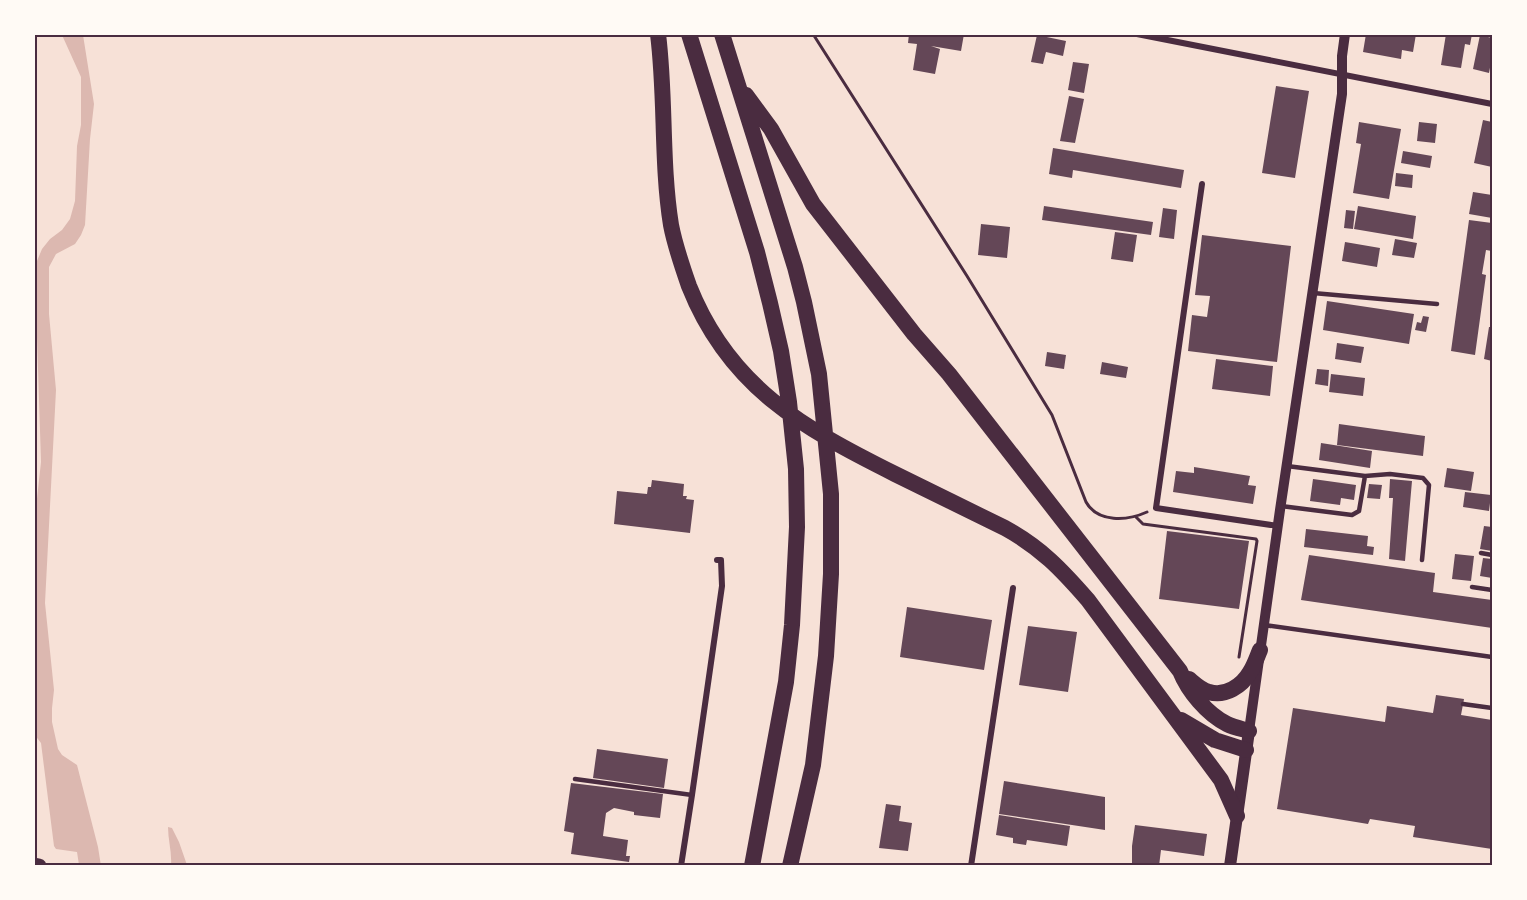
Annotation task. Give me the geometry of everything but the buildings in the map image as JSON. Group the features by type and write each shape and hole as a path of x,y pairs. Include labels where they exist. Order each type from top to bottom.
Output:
{"highway":[{"path":"658,34 668,198 672,227 680,261 692,293 706,324 724,352 762,393 802,423 852,452 1005,528 1047,556 1088,600 1221,780 1238,816"},
{"path":"689,34 757,252 781,351 796,469 792,625 786,682 752,866"},
{"path":"722,34 804,302 819,374 831,494 831,574 826,656 813,765 790,866"},
{"path":"736,82 771,129 813,204 914,334 956,383 1180,671 1208,692 1226,692 1234,689 1249,674 1260,650"},
{"path":"1180,671 1186,686 1215,717 1229,725 1249,731"},
{"path":"1170,712 1215,740 1246,750"}],"main road":[{"path":"1230,866 1249,731"}],"street":[{"path":"1137,34 1492,104"},
{"path":"1249,731 1342,94 1342,56 1345,34"},
{"path":"1202,184 1156,508 1278,526"},
{"path":"681,866 722,586 719,560"},
{"path":"972,866 1013,588"}],"lane":[{"path":"1313,293 1437,304"},
{"path":"1287,466 1365,476 1390,474 1423,478 1429,485 1422,560"},
{"path":"1281,506 1352,515 1359,511 1365,476"},
{"path":"1481,553 1492,555"},
{"path":"1472,587 1492,591"},
{"path":"1263,625 1492,657"},
{"path":"1463,704 1492,708"},
{"path":"575,779 692,795"}],"path":[{"path":"813,34 961,266 1052,415 1090,510 1103,517 1119,519 1136,517 1156,508"},
{"path":"1136,517 1143,524 1256,539 1238,664"}],"shaded area":[{"path":"62,35 83,35 94,104 85,225 75,244 56,254 49,267 49,314 56,390 45,603 54,690 52,722 58,749 62,755 77,765 101,866 79,865 77,852 56,849 54,846 41,743 34,734 34,526 41,462 35,275 42,249 70,219 75,201 77,146 81,125 81,77"},
{"path":"168,827 172,828 179,842 187,865 171,865"}]}
